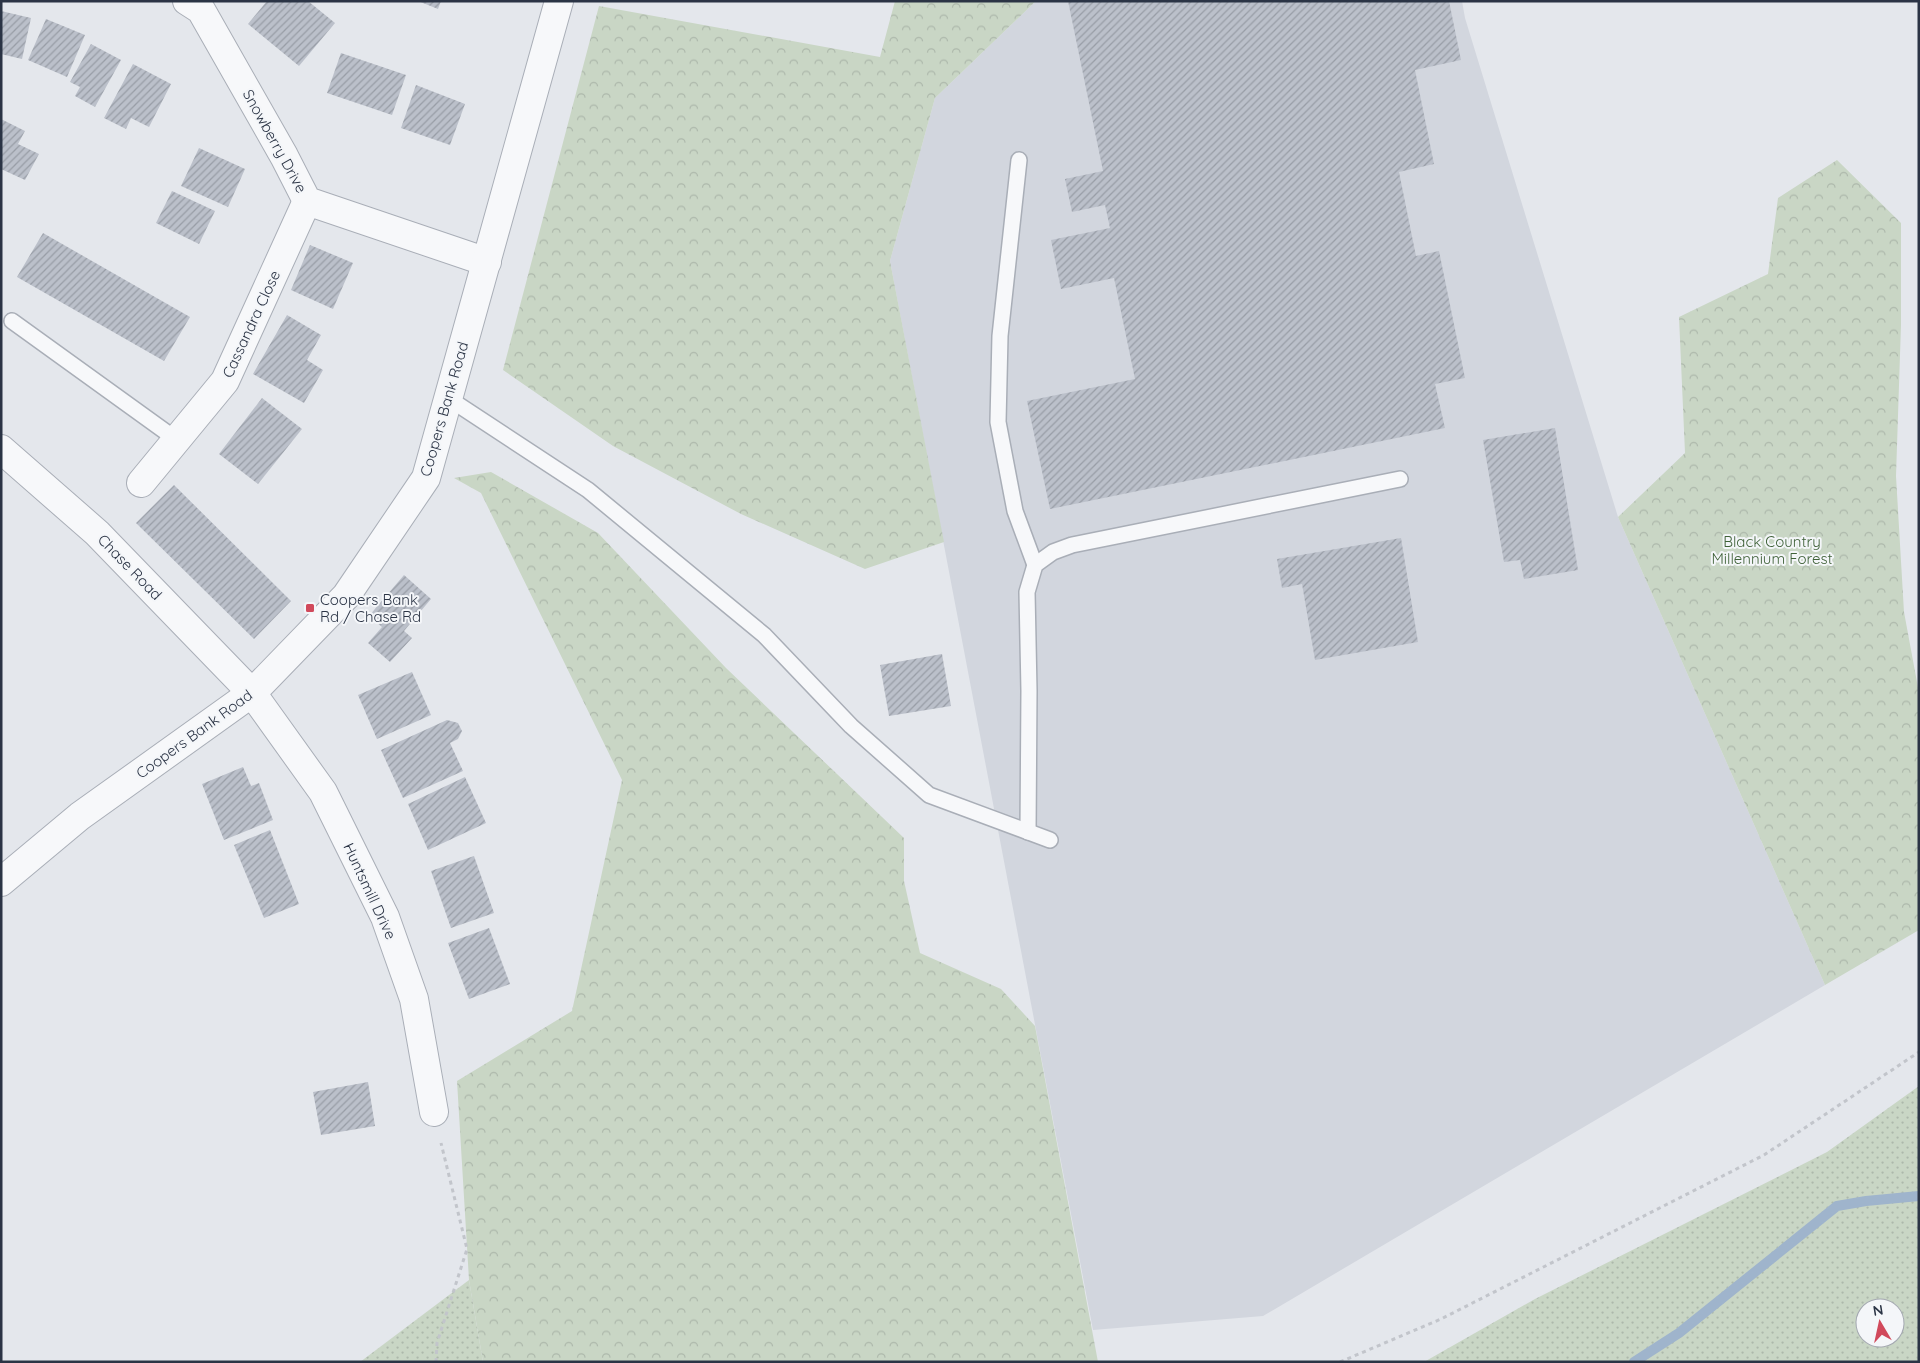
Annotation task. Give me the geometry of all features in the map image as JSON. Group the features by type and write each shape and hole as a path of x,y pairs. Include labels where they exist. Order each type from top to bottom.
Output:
{"street":[{"name":"Coopers Bank Road","path":"1,882 80,816 252,692 346,596 426,478 559,1"},
{"name":"Snowberry Drive","path":"200,4 307,201 487,262"},
{"name":"Cassandra Close","path":"141,483 225,381 307,201"},
{"name":"Chase Road","path":"1,449 97,533 252,692"},
{"name":"Huntsmill Drive","path":"252,692 323,792 386,917 414,999 434,1112"}],"lane":[{"path":"1019,160 1000,336 998,422 1015,511 1035,565 1027,592 1030,691 1028,832"},
{"path":"12,321 177,440"},
{"path":"448,398 588,490 764,634 851,726 929,795 1050,840"},
{"path":"1035,565 1053,552 1072,545 1400,479"}],"path":[{"path":"1340,1362 1441,1319 1764,1155 1919,1052"},
{"path":"434,1112 467,1249 437,1342 436,1362"}],"shaded area":[{"path":"1036,1 1462,1 1465,18 1618,517 1825,985 1263,1316 1093,1330 890,261 935,98"}],"green space":[{"path":"895,1 1036,1 935,98 890,261 944,542 865,569 741,514 613,446 503,370 599,6 880,57"},
{"name":"Black Country Millennium Forest","path":"1837,160 1901,223 1901,325 1896,476 1904,612 1919,693 1919,930 1825,985 1618,517 1685,453 1679,317 1768,274 1778,198"},
{"path":"491,472 598,533 726,668 904,838 904,881 920,953 1001,989 1035,1026 1098,1362 483,1362 469,1280 457,1081 572,1011 622,780 481,493 454,478"},
{"path":"1919,1086 1919,1362 1424,1362 1535,1299 1827,1152"},
{"path":"469,1280 483,1362 360,1362"}],"building":[{"path":"267,1 308,1 335,23 299,66 248,24"},
{"path":"418,1 441,1 438,9"},
{"path":"1068,1 1449,1 1461,60 1415,70 1434,164 1399,172 1416,256 1439,251 1465,378 1435,384 1445,428 1050,509 1027,401 1135,379 1114,278 1061,289 1051,240 1110,228 1105,205 1072,212 1065,179 1103,171"},
{"path":"1,11 31,18 22,59 1,54"},
{"path":"46,19 85,35 67,77 28,60"},
{"path":"91,44 121,60 95,107 75,96 80,87 70,82"},
{"path":"341,53 406,75 392,115 327,93"},
{"path":"133,64 171,84 149,127 131,118 126,129 104,118"},
{"path":"416,85 465,104 450,145 401,128"},
{"path":"1,119 25,131 18,144 39,154 25,180 1,169"},
{"path":"199,148 245,169 228,207 181,186"},
{"path":"172,191 215,211 199,244 156,223"},
{"path":"43,233 190,317 164,361 17,277"},
{"path":"310,245 353,263 333,309 291,290"},
{"path":"287,315 321,335 307,360 323,370 304,403 253,374"},
{"path":"262,398 302,429 258,484 219,454"},
{"path":"1555,428 1578,570 1524,579 1520,560 1504,562 1483,440"},
{"path":"174,485 291,601 254,639 136,523"},
{"path":"1401,538 1418,642 1315,660 1302,584 1282,588 1277,559"},
{"path":"404,575 431,599 404,631 412,638 390,662 368,643 382,627 369,616"},
{"path":"942,654 951,706 889,716 880,665"},
{"path":"412,672 431,715 377,739 358,695"},
{"path":"447,720 458,723 462,731 458,739 450,743 463,771 403,798 381,750"},
{"path":"243,767 251,786 259,783 273,820 224,840 202,784"},
{"path":"465,777 486,823 428,850 408,804"},
{"path":"270,830 299,904 264,918 234,845"},
{"path":"474,856 494,913 451,928 431,871"},
{"path":"489,928 510,984 469,999 448,943"},
{"path":"368,1082 375,1126 321,1135 313,1092"}],"waterway":[{"path":"1634,1362 1679,1333 1837,1206 1919,1196"}],"place":[{"name":"Coopers Bank Rd / Chase Rd","path":"310,608"}]}
